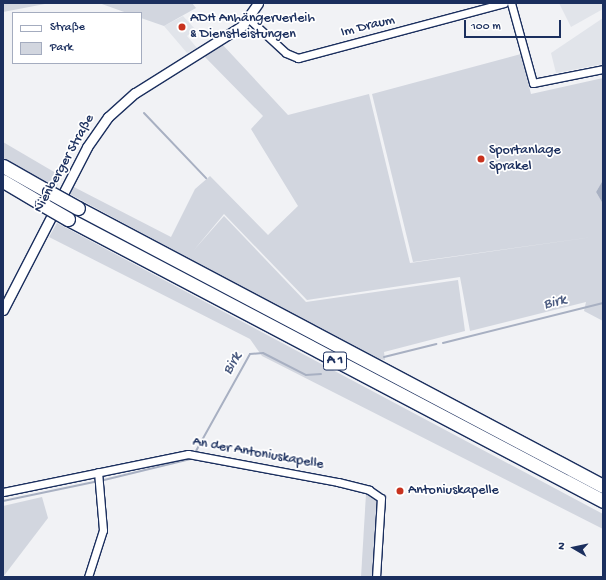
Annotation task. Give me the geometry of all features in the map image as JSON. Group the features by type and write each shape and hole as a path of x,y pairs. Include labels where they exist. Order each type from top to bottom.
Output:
{"highway":[{"name":"A 1","path":"3,166 78,208 603,486"},
{"name":"A 1","path":"3,181 68,219 603,501"}],"street":[{"name":"Nienberger Straße","path":"3,310 88,147 108,117 135,93 249,19 258,3"},
{"name":"Im Draum","path":"249,19 286,53 298,58 472,14 504,3"},
{"path":"510,3 530,80 535,84 546,80 603,69"},
{"name":"An der Antoniuskapelle","path":"3,492 99,474 188,454 377,492 382,505 376,577"},
{"path":"88,577 103,530 99,474"}],"shaded area":[{"path":"559,3 603,3 603,9 571,27"},
{"path":"183,16 195,29 187,36 197,48 187,53 164,26"},
{"path":"603,18 603,64 556,73 551,53"}],"green space":[{"path":"3,3 50,3 3,12"},
{"path":"99,3 192,3 196,8 164,26 142,18 142,12 124,12"},
{"path":"221,43 288,115 369,94 410,263 600,236 413,262 372,94 521,54 531,94 603,78 603,180 596,192 603,204 603,321 584,311 586,302 470,331 460,277 307,300 224,214 194,250 224,216 306,302 458,280 465,331 384,352 385,360 373,358 66,192 70,185 171,237 195,189 210,176 268,235 298,206 251,129 263,116 203,55"},
{"path":"3,142 61,176 56,189 3,158"},
{"path":"57,223 603,514 603,529 262,356 250,339 49,237"},
{"path":"366,494 378,498 379,505 373,577 361,577"},
{"path":"42,497 48,518 3,577 3,506"}],"water":[{"path":"603,180 603,204 596,192"}],"waterway":[{"path":"144,113 206,178"},
{"name":"Birk","path":"443,343 603,303"},
{"name":"Birk","path":"384,357 436,344"},
{"name":"Birk","path":"196,451 250,354 263,353 306,375 321,374"},
{"name":"Birk","path":"104,480 190,459"},
{"name":"Birk","path":"3,501 94,482"}],"place":[{"name":"ADH Anhängerverleih & Dienstleistungen","path":"182,27"},
{"name":"Sportanlage Sprakel","path":"481,159"},
{"name":"Antoniuskapelle","path":"400,491"}]}
